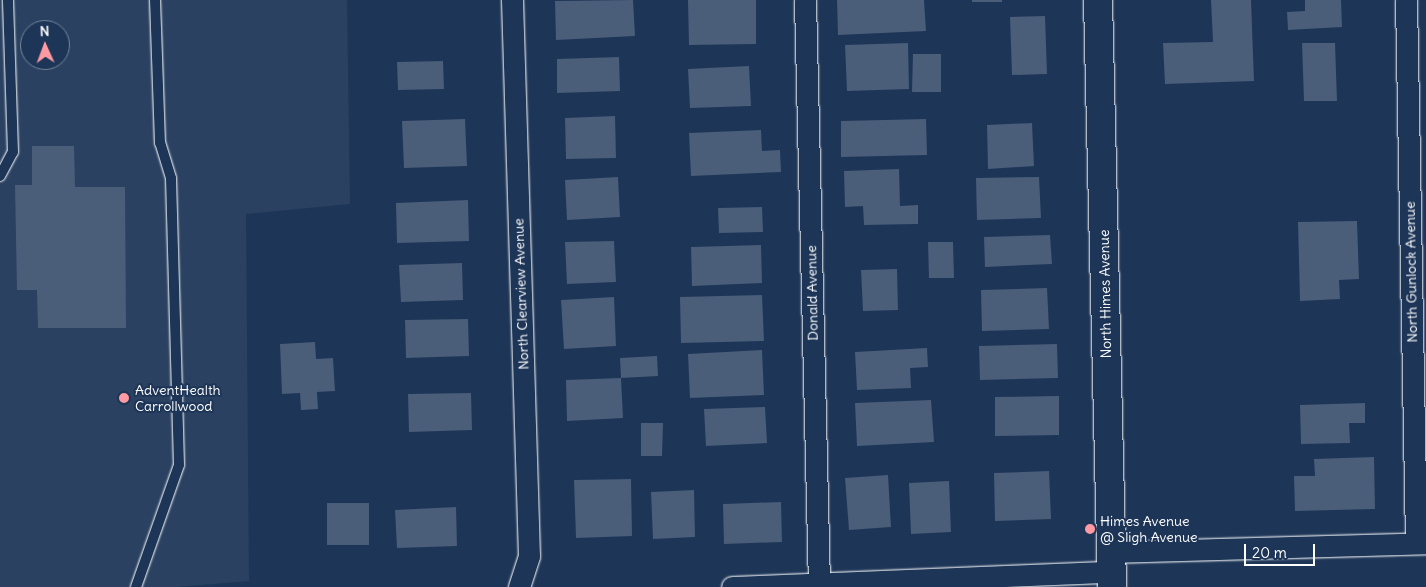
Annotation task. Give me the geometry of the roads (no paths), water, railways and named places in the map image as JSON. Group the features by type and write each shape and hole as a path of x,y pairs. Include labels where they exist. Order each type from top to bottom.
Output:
{"street":[{"name":"North Clearview Avenue","path":"512,0 529,556 519,587"},
{"name":"Donald Avenue","path":"806,0 819,584"},
{"name":"North Himes Avenue","path":"1098,0 1112,570"},
{"name":"North Gunlock Avenue","path":"1406,0 1421,543"},
{"path":"732,587 1112,570 1421,543"}],"lane":[{"path":"0,176 13,152 8,0"},
{"path":"136,587 179,465 171,178 160,143 155,0"}],"place":[{"name":"AdventHealth Carrollwood","path":"124,398"},
{"name":"Himes Avenue @ Sligh Avenue","path":"1090,529"}]}
